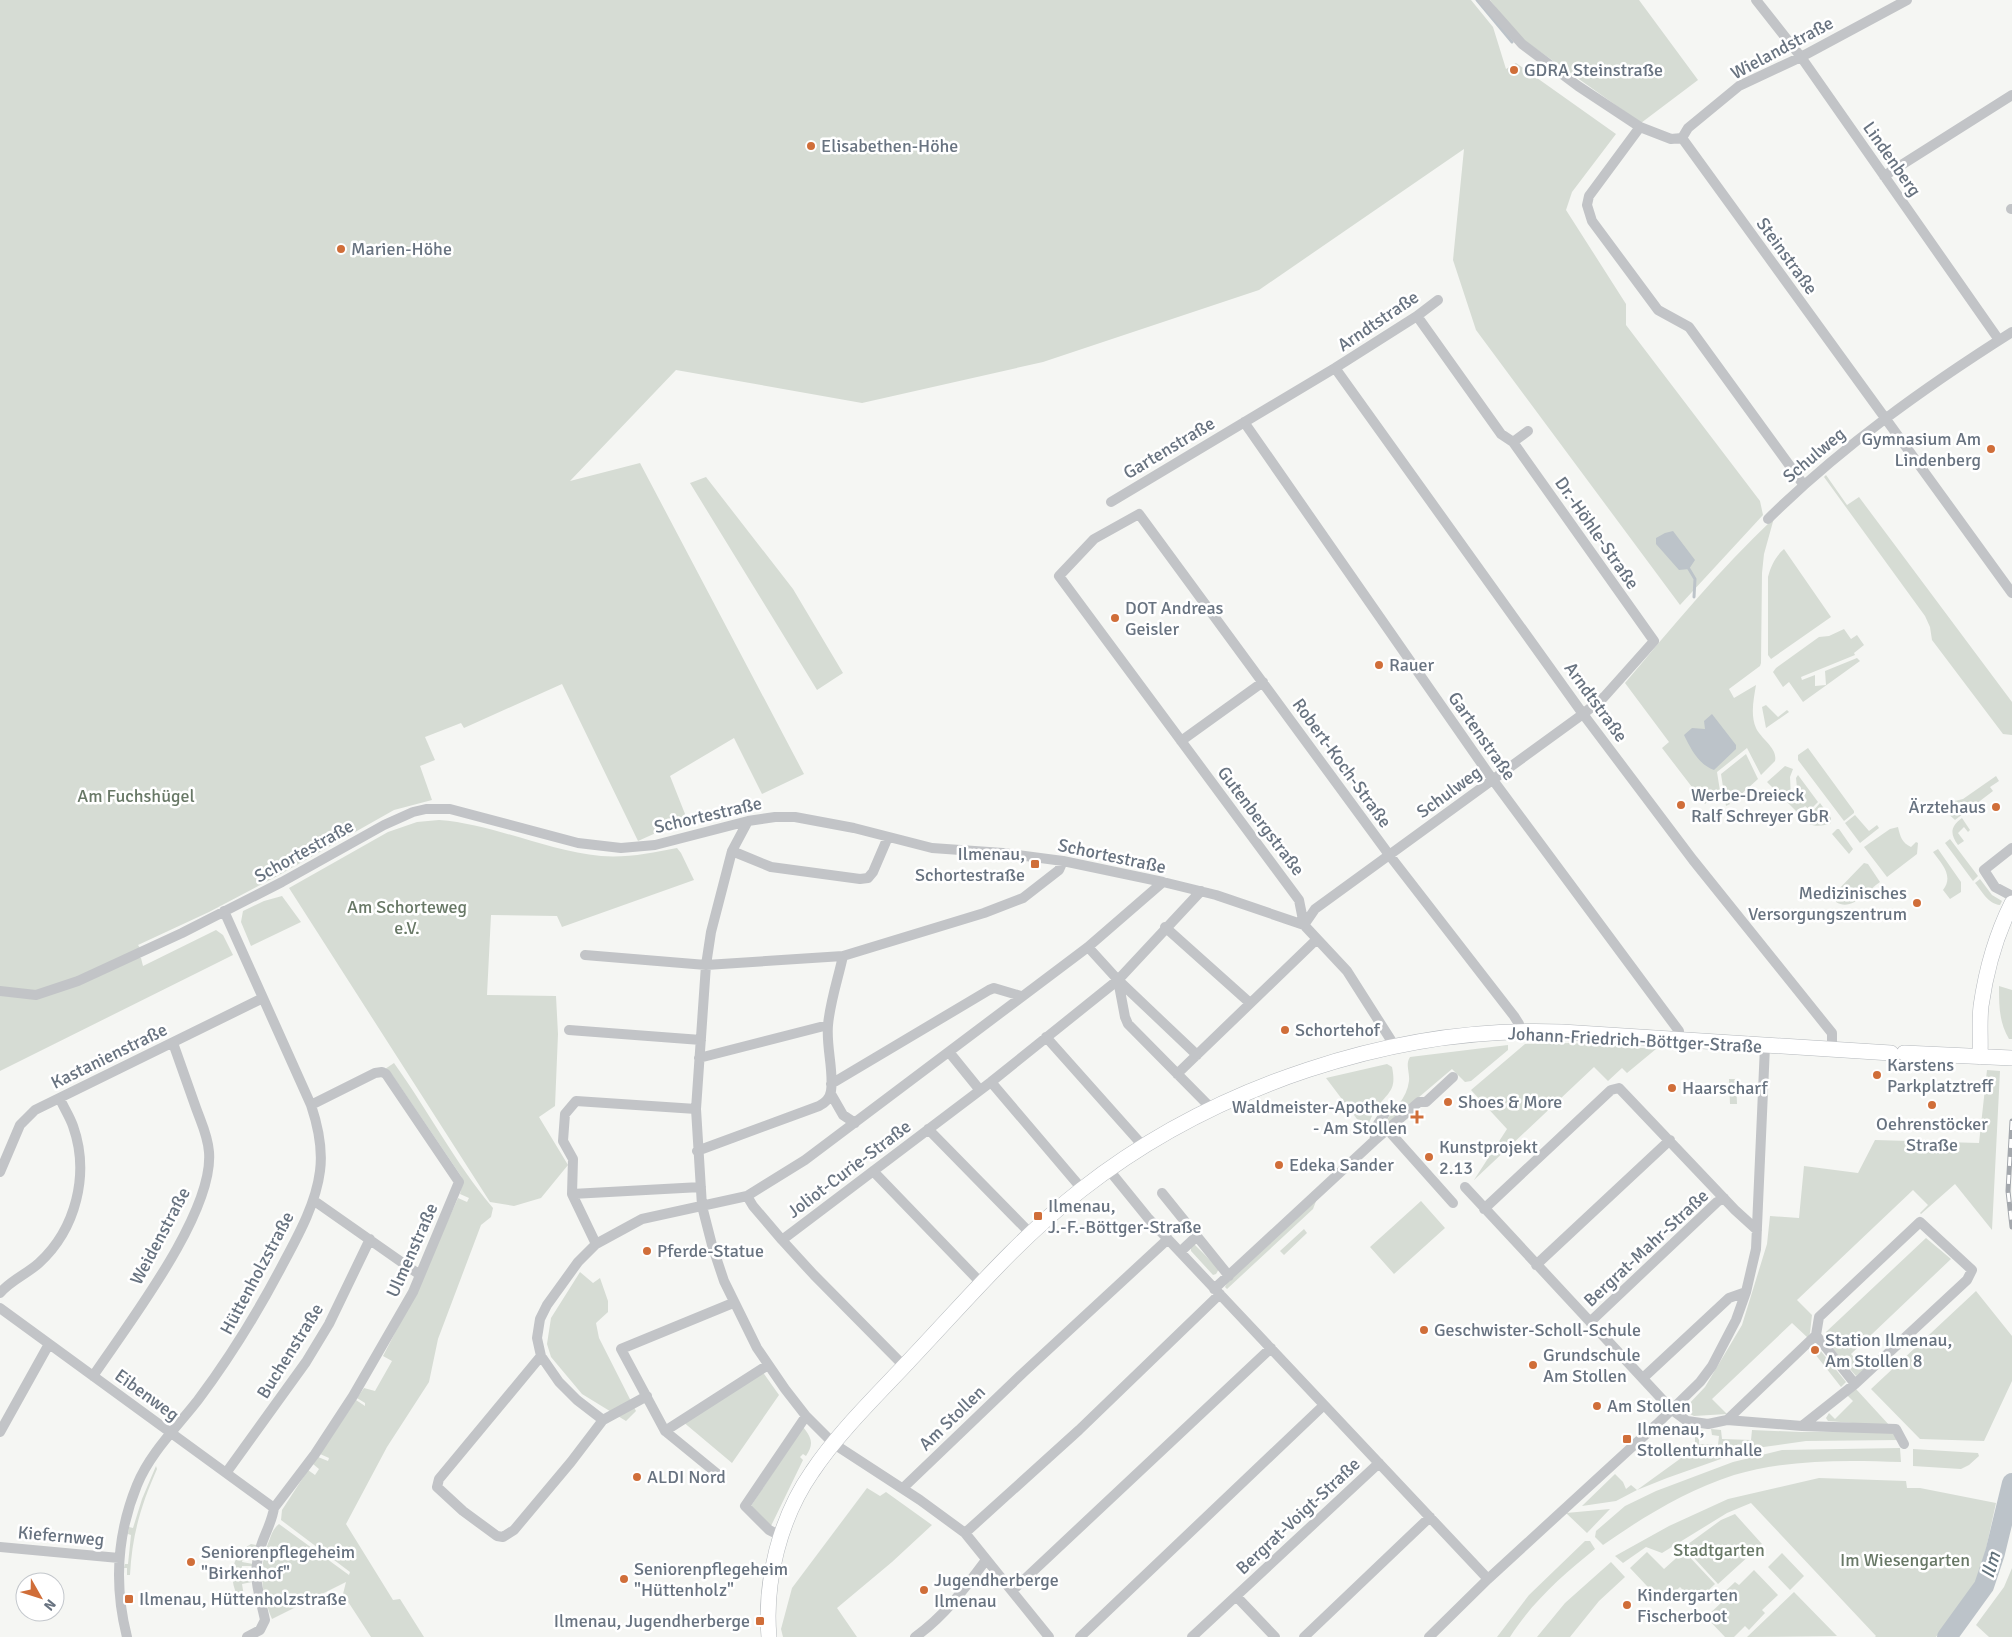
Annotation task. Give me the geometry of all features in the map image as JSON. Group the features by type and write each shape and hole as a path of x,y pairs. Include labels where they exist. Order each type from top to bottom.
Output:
{"street":[{"path":"1483,0 1522,44 1640,128 1671,139 1682,138"},
{"name":"Lindenberg","path":"1756,0 1801,57 1999,340"},
{"name":"Wielandstraße","path":"1682,138 1688,128 1739,86 1801,57 1902,1"},
{"path":"1884,176 2012,95"},
{"path":"1640,128 1589,196 1587,205 1592,221 1658,310 1689,327 1803,484"},
{"name":"Steinstraße","path":"1682,138 2011,591"},
{"name":"Arndtstraße","path":"1293,393 1417,316 1438,300"},
{"name":"Dr.-Höhle-Straße","path":"1417,316 1501,434 1513,442 1654,641"},
{"name":"Schulweg","path":"1768,519 1803,484 1884,418 2012,332"},
{"name":"Arndtstraße","path":"1335,368 1583,714 1693,860 1832,1033 1832,1050"},
{"name":"Gartenstraße","path":"1111,502 1293,393"},
{"name":"Gartenstraße","path":"1244,422 1493,780 1679,1031 1679,1040"},
{"path":"1513,442 1528,431"},
{"name":"Robert-Koch-Straße","path":"1139,514 1390,856 1514,1016 1519,1031"},
{"name":"Gutenbergstraße","path":"1139,514 1094,539 1059,576 1299,900 1304,925"},
{"name":"Schulweg","path":"1304,925 1315,909 1390,856 1604,697 1654,641"},
{"path":"1181,741 1262,682"},
{"name":"Schortestraße","path":"0,991 36,995 78,981 147,950 282,882 392,821 413,812 450,808 578,843 621,848 654,845 748,821 775,817 795,817 854,828 932,848 1063,861 1163,882 1201,891 1304,925 1347,971 1396,1048"},
{"path":"748,821 732,852 716,906 706,965 696,1109 697,1151 702,1206 712,1245 734,1303 768,1365 806,1416 834,1444 903,1488 965,1533 1049,1637"},
{"path":"732,852 771,867 868,878 874,872 888,837"},
{"path":"2012,848 1984,870 1995,887 2012,896"},
{"path":"585,955 706,965 842,956 984,913 1023,898 1059,870 1063,861"},
{"name":"Joliot-Curie-Straße","path":"541,1356 537,1338 540,1319 547,1305 572,1269 596,1244 642,1219 748,1196 805,1160 1088,947 1163,882"},
{"name":"Joliot-Curie-Straße","path":"748,1196 753,1206 782,1240 991,1082 1118,980 1201,891"},
{"path":"2012,903 1995,946 1987,977 1981,1008 1980,1057 2012,1058"},
{"name":"Hüttenholzstraße","path":"127,1637 120,1601 119,1558 128,1512 137,1485 155,1454 221,1369 252,1322 294,1245 313,1200 321,1169 321,1150 311,1104 224,911"},
{"path":"1165,928 1250,1004"},
{"path":"1177,1074 1317,938"},
{"path":"1088,947 1118,980 1197,1054"},
{"path":"842,956 828,1025 828,1053 831,1089 843,1115 854,1123"},
{"path":"1118,980 1128,1024 1212,1109"},
{"path":"697,1151 819,1106 825,1102 831,1089 989,990 994,988 1021,996"},
{"name":"Kastanienstraße","path":"0,1172 16,1133 25,1118 35,1110 263,998"},
{"path":"699,1058 828,1025"},
{"path":"569,1030 701,1040"},
{"name":"Johann-Friedrich-Böttger-Straße","path":"769,1637 767,1620 769,1592 781,1536 796,1499 810,1474 834,1444 904,1366 1030,1233 1082,1189 1144,1146 1212,1109 1313,1068 1442,1039 1519,1031 1980,1057"},
{"path":"1046,1037 1144,1146"},
{"name":"Weidenstraße","path":"93,1376 165,1268 190,1223 206,1180 210,1160 207,1138 173,1043"},
{"path":"1429,1637 1488,1579 1672,1410 1712,1366 1736,1320 1746,1292 1756,1249 1765,1046"},
{"path":"949,1052 980,1089"},
{"name":"Ulmenstraße","path":"274,1508 315,1454 353,1396 413,1292 459,1182 386,1074 375,1072 311,1104"},
{"path":"965,1533 1079,1430 1217,1292 1229,1276 1387,1129 1419,1102 1426,1102 1453,1078"},
{"path":"991,1082 1082,1189"},
{"name":"Bergrat-Mahr-Straße","path":"1484,1209 1614,1088 1619,1088 1757,1230"},
{"path":"0,1293 39,1263 52,1249 66,1229 74,1207 80,1169 78,1146 73,1126 60,1099"},
{"path":"596,1244 572,1194 573,1159 563,1141 565,1114 576,1101 696,1109"},
{"path":"1374,1141 1378,1124 1387,1110"},
{"path":"928,1129 1030,1233"},
{"path":"1387,1129 1453,1203"},
{"path":"1536,1265 1670,1140"},
{"name":"Bergrat-Voigt-Straße","path":"1109,1170 1168,1239 1217,1292 1488,1579"},
{"path":"872,1171 982,1284"},
{"path":"572,1194 700,1187"},
{"name":"Bergrat-Mahr-Straße","path":"1465,1187 1672,1410 1687,1421 1708,1424 1727,1420 1802,1426 1896,1429 1904,1444"},
{"path":"1162,1193 1229,1276"},
{"name":"Bergrat-Mahr-Straße","path":"1590,1322 1724,1198"},
{"path":"313,1200 420,1275"},
{"path":"1727,1420 1816,1335 1819,1317 1920,1222 1972,1270 1967,1280 1854,1384 1802,1426"},
{"path":"1180,1252 1197,1236"},
{"name":"Buchenstraße","path":"226,1473 306,1362 329,1324 370,1239"},
{"name":"Am Stollen","path":"903,1488 1024,1372 1168,1239"},
{"path":"782,1240 904,1366"},
{"path":"1642,1378 1729,1298 1746,1292"},
{"path":"720,1476 665,1431 621,1349 734,1303"},
{"name":"Eibenweg","path":"0,1308 274,1508"},
{"path":"1816,1335 1854,1384"},
{"path":"0,1432 49,1344"},
{"path":"1012,1591 1271,1348"},
{"path":"602,1420 577,1400 559,1382 541,1356 439,1479 437,1487 444,1495 497,1536 503,1537 514,1530 602,1420 647,1396"},
{"path":"665,1431 768,1365"},
{"path":"1080,1637 1324,1405"},
{"path":"781,1536 769,1530 745,1506 806,1416"},
{"name":"Bergrat-Voigt-Straße","path":"1275,1637 1236,1596 1379,1463"},
{"path":"247,1637 260,1630 265,1620 256,1582 257,1566 261,1546 273,1517 274,1508"},
{"path":"1304,1637 1430,1517"},
{"name":"Kiefernweg","path":"0,1546 119,1558"},
{"path":"915,1637 929,1627 962,1592 986,1560"},
{"path":"1192,1637 1236,1596"}],"green space":[{"name":"Am Fuchshügel","path":"0,0 1471,0 1493,27 1506,69 1516,63 1616,134 1572,192 1566,210 1626,304 1626,325 1760,501 1763,515 1680,605 1476,330 1453,260 1464,149 1259,290 1043,362 862,403 676,370 570,481 640,463 804,774 762,794 734,738 670,776 687,819 638,841 562,684 464,728 461,723 425,737 435,760 420,766 432,800 394,810 209,912 138,945 140,948 138,958 141,958 143,966 216,930 223,935 233,955 0,1071"},
{"path":"1490,0 1639,0 1698,80 1641,123 1518,36"},
{"path":"1826,475 1847,505 1859,497 2012,702 2012,735 2003,734 1932,640 1930,627 1925,616 1824,477"},
{"path":"706,477 793,589 843,673 817,690 690,483"},
{"path":"1774,518 1764,554 1762,573 1761,663 1760,666 1729,689 1734,698 1756,685 1753,706 1754,723 1758,732 1774,752 1775,761 1761,775 1747,748 1717,772 1720,791 1705,804 1662,748 1669,742 1625,683 1716,578"},
{"path":"1784,549 1831,617 1771,659 1768,655 1768,577 1778,555"},
{"path":"1844,629 1851,639 1857,635 1864,645 1854,653 1855,655 1801,677 1802,680 1815,675 1815,686 1826,685 1825,671 1857,658 1860,661 1803,702 1789,682 1783,687 1773,672 1776,668 1819,637 1829,636"},
{"path":"1766,705 1778,717 1787,710 1789,712 1766,728 1762,707"},
{"path":"1808,748 1854,811 1844,821 1798,760 1798,755"},
{"path":"1746,754 1758,779 1737,798 1732,794 1727,800 1730,804 1726,806 1721,774"},
{"path":"1785,766 1793,769 1790,777 1791,798 1798,798 1796,778 1798,775 1818,802 1810,810 1805,806 1798,813 1767,782"},
{"path":"1996,776 1999,781 1990,787 1993,791 1955,820 1944,810 1955,801 1963,799"},
{"path":"1820,803 1831,818 1831,823 1814,826 1809,824 1817,816 1812,812"},
{"path":"1855,815 1869,831 1877,825 1879,828 1860,843 1845,823"},
{"path":"1962,818 1970,830 1968,832 1964,827 1958,833 1964,841 1958,845 1952,831 1955,824"},
{"name":"Am Schorteweg e.V.","path":"439,820 459,822 560,849 601,856 630,856 677,848 694,880 562,927 557,916 491,915 487,995 556,996 558,1034 555,1106 539,1117 568,1165 541,1198 514,1206 490,1202 289,888 388,832 417,822"},
{"path":"1898,827 1905,843 1911,847 1916,842 1918,843 1917,854 1887,877 1864,847 1890,829"},
{"path":"1839,829 1853,849 1849,854 1832,834"},
{"path":"1950,839 1978,876 1973,881 1945,843"},
{"path":"1938,849 1961,882 1961,892 1950,899 1943,890 1946,885 1947,875 1933,852"},
{"path":"1864,863 1868,864 1880,882 1854,902 1842,904 1836,902 1835,893"},
{"path":"1980,879 1992,895 2002,901 2000,905 1989,900 1975,883"},
{"path":"282,896 301,922 251,946 241,922 243,911 264,901"},
{"path":"1999,986 2012,990 2012,1039 2009,1039 2001,1020"},
{"path":"1571,1043 1656,1049 1627,1073 1622,1068 1608,1081 1594,1067 1474,1180 1507,1129 1471,1090 1525,1044"},
{"path":"1508,1045 1508,1050 1471,1081 1465,1082 1452,1069 1385,1126 1384,1123 1400,1104 1406,1093 1410,1057"},
{"path":"394,1063 466,1173 493,1208 491,1217 481,1225 438,1339 429,1382 387,1447 346,1524 393,1600 400,1599 424,1637 371,1637 343,1594 346,1582 272,1619 265,1599 262,1580 263,1561 266,1551 273,1531 279,1524 349,1575 350,1572 281,1520 282,1510 308,1470 315,1475 319,1469 313,1464 318,1457 328,1461 329,1458 320,1454 356,1400 365,1406 365,1403 357,1398 364,1388 375,1391 392,1361 383,1356 410,1304 458,1198 467,1202 469,1198 460,1194 463,1181 461,1176 393,1076 385,1069"},
{"path":"1387,1064 1392,1067 1392,1087 1371,1117 1366,1131 1326,1078"},
{"path":"1987,1070 2000,1071 1992,1230 1955,1184 1921,1214 1928,1205 1913,1190 1797,1300 1812,1315 1808,1338 1792,1323 1712,1399 1727,1414 1694,1416 1688,1413 1686,1407 1705,1387 1742,1325 1767,1244 1770,1216 1799,1218 1804,1166 1858,1173 1875,1140 1979,1143"},
{"path":"1729,1079 1736,1079 1737,1104 1730,1104"},
{"path":"1318,1196 1313,1209 1227,1289 1225,1287 1227,1283"},
{"path":"1421,1201 1445,1228 1394,1274 1370,1247"},
{"path":"1304,1229 1307,1233 1284,1255 1280,1251"},
{"path":"1926,1238 1951,1259 1851,1354 1865,1369 1856,1376 1825,1340 1826,1332"},
{"path":"1194,1244 1219,1269 1216,1274 1213,1275 1191,1251"},
{"path":"580,1272 593,1283 600,1278 608,1301 608,1312 596,1323 599,1338 636,1411 626,1421 582,1394 551,1357 547,1344 551,1318"},
{"path":"1976,1291 2012,1336 2012,1381 1984,1441 1920,1439 1871,1389"},
{"path":"1820,1350 1846,1382 1841,1387 1815,1354"},
{"path":"762,1371 779,1395 732,1463 682,1421"},
{"path":"1856,1389 1890,1426 1828,1421 1826,1418 1829,1413 1835,1419 1853,1401 1847,1395"},
{"path":"803,1427 811,1441 810,1448 806,1456 803,1454 800,1457 803,1460 771,1526 751,1506"},
{"path":"1711,1429 1721,1430 1722,1439 1751,1440 1752,1430 1801,1432 1893,1431 1899,1440 1806,1441 1749,1449 1637,1490 1695,1448 1695,1431 1703,1430 1704,1435 1699,1435 1699,1444 1718,1445 1719,1436 1712,1435"},
{"path":"1900,1448 1901,1462 1838,1461 1796,1463 1734,1475 1682,1496 1634,1524 1603,1545 1595,1537 1596,1531 1625,1506 1656,1491 1733,1462 1782,1450"},
{"path":"1913,1449 1978,1453 1979,1456 1961,1469 1913,1466"},
{"path":"156,1466 157,1469 138,1520 130,1575 127,1575 127,1568 124,1568 125,1564 128,1564 131,1535 128,1534 129,1527 133,1528 142,1499"},
{"path":"1615,1474 1623,1482 1626,1489 1631,1485 1637,1490 1616,1501 1582,1506"},
{"name":"Im Wiesengarten","path":"1819,1478 1906,1481 1907,1488 1920,1488 1996,1503 1979,1581 1936,1637 1875,1637 1751,1503 1727,1513 1662,1553 1646,1547 1623,1563 1615,1556 1669,1526 1728,1499"},
{"path":"867,1488 880,1496 886,1492 932,1525 892,1562 837,1608 857,1637 783,1637 781,1629 792,1588"},
{"path":"1610,1509 1587,1533 1566,1513"},
{"name":"Stadtgarten","path":"1735,1514 1762,1544 1718,1584 1684,1547 1721,1520"},
{"path":"1585,1541 1590,1541 1595,1549 1538,1600 1510,1637 1497,1637 1529,1595"},
{"path":"251,1544 256,1545 255,1552 245,1550 242,1562 253,1564 252,1566 242,1566 241,1579 252,1579 252,1582 242,1584 244,1596 254,1595 255,1603 251,1604 237,1595 232,1573 236,1560 245,1548"},
{"path":"1684,1551 1715,1584 1695,1603 1680,1587 1663,1603 1630,1568 1647,1552 1664,1569"},
{"path":"1782,1553 1804,1576 1790,1590 1768,1567"},
{"path":"1611,1562 1625,1577 1599,1601 1570,1637 1537,1637 1565,1603"},
{"path":"2012,1568 2012,1637 1989,1637 1976,1625 2004,1587"},
{"path":"1754,1570 1778,1595 1762,1610 1765,1613 1749,1630 1745,1626 1734,1637 1725,1637 1706,1617 1722,1602 1718,1598 1735,1582 1739,1585"},
{"path":"1794,1592 1837,1636 1747,1637"}],"shaded area":[{"path":"1673,531 1695,560 1689,569 1679,570 1656,544 1656,538"},
{"path":"1712,714 1736,745 1736,749 1714,770 1699,760 1684,735 1692,728 1705,729 1704,721"}],"waterway":[{"path":"1477,0 1512,42"},
{"path":"1689,569 1695,579 1694,597"},
{"name":"Ilm","path":"1947,1637 1984,1586 1995,1553 2012,1483"}],"railway":[{"path":"2012,1121 2008,1191 2012,1227"}],"place":[{"name":"GDRA Steinstraße","path":"1514,70"},
{"name":"Elisabethen-Höhe","path":"811,146"},
{"name":"Marien-Höhe","path":"341,249"},
{"name":"Gymnasium Am Lindenberg","path":"1991,449"},
{"name":"DOT Andreas Geisler","path":"1115,618"},
{"name":"Rauer","path":"1379,665"},
{"name":"Werbe-Dreieck Ralf Schreyer GbR","path":"1681,805"},
{"name":"Ärztehaus","path":"1996,807"},
{"name":"Ilmenau, Schortestraße","path":"1035,864"},
{"name":"Medizinisches Versorgungszentrum","path":"1917,903"},
{"name":"Schortehof","path":"1285,1030"},
{"name":"Karstens Parkplatztreff","path":"1877,1075"},
{"name":"Haarscharf","path":"1672,1088"},
{"name":"Shoes & More","path":"1448,1102"},
{"name":"Oehrenstöcker Straße","path":"1932,1105"},
{"name":"Waldmeister-Apotheke - Am Stollen","path":"1417,1117"},
{"name":"Kunstprojekt 2.13","path":"1429,1157"},
{"name":"Edeka Sander","path":"1279,1165"},
{"name":"Ilmenau, J.-F.-Böttger-Straße","path":"1038,1216"},
{"name":"Pferde-Statue","path":"647,1251"},
{"name":"Geschwister-Scholl-Schule","path":"1424,1330"},
{"name":"Station Ilmenau, Am Stollen 8","path":"1815,1350"},
{"name":"Grundschule Am Stollen","path":"1533,1365"},
{"name":"Am Stollen","path":"1597,1406"},
{"name":"Ilmenau, Stollenturnhalle","path":"1627,1439"},
{"name":"ALDI Nord","path":"637,1477"},
{"name":"Seniorenpflegeheim \"Birkenhof\"","path":"191,1562"},
{"name":"Seniorenpflegeheim \"Hüttenholz\"","path":"624,1579"},
{"name":"Jugendherberge Ilmenau","path":"924,1590"},
{"name":"Ilmenau, Hüttenholzstraße","path":"129,1599"},
{"name":"Kindergarten Fischerboot","path":"1627,1605"},
{"name":"Ilmenau, Jugendherberge","path":"760,1621"}]}
